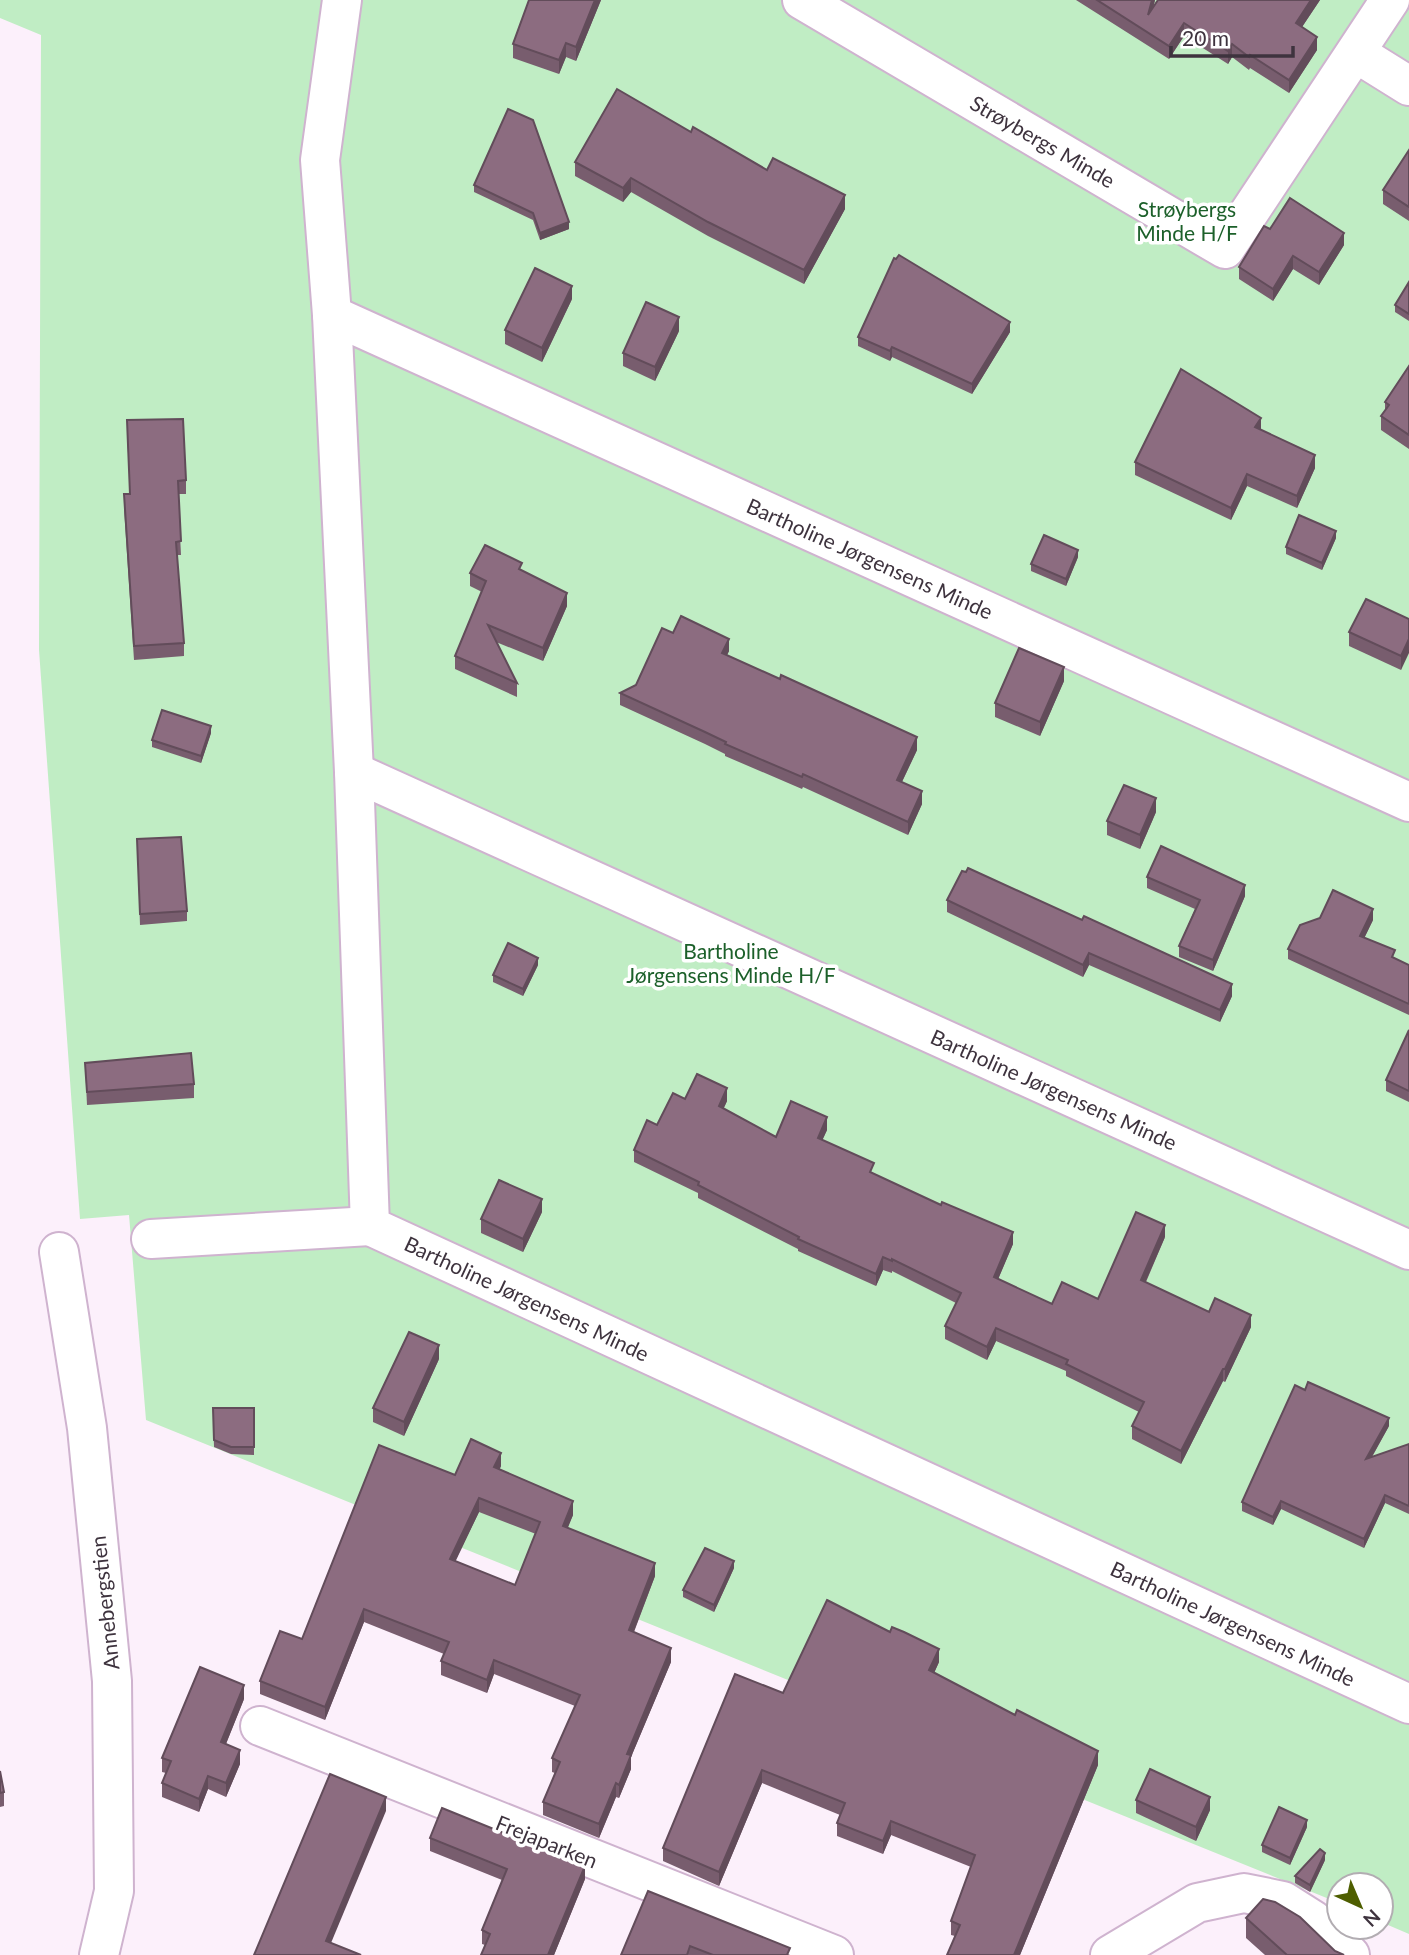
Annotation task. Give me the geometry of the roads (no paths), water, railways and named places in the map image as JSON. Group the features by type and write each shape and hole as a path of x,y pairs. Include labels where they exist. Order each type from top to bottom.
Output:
{"street":[{"path":"342,0 320,160 332,315 354,772 370,1226"},
{"name":"Strøybergs Minde","path":"802,0 1225,249 1390,0"},
{"path":"1356,53 1409,86"},
{"name":"Bartholine Jørgensens Minde","path":"332,315 1409,802"},
{"name":"Bartholine Jørgensens Minde","path":"354,772 1409,1250"},
{"name":"Bartholine Jørgensens Minde","path":"150,1239 370,1226 1409,1704"},
{"name":"Annebergstien","path":"59,1251 88,1428 112,1681 114,1891 99,1955"},
{"name":"Frejaparken","path":"260,1726 834,1955"},
{"path":"1110,1955 1198,1903 1244,1893 1283,1901 1313,1920 1350,1955"}],"park label":[{"name":"Strøybergs Minde H/F","path":"1187,220"},
{"name":"Bartholine Jørgensens Minde H/F","path":"731,962"}]}
